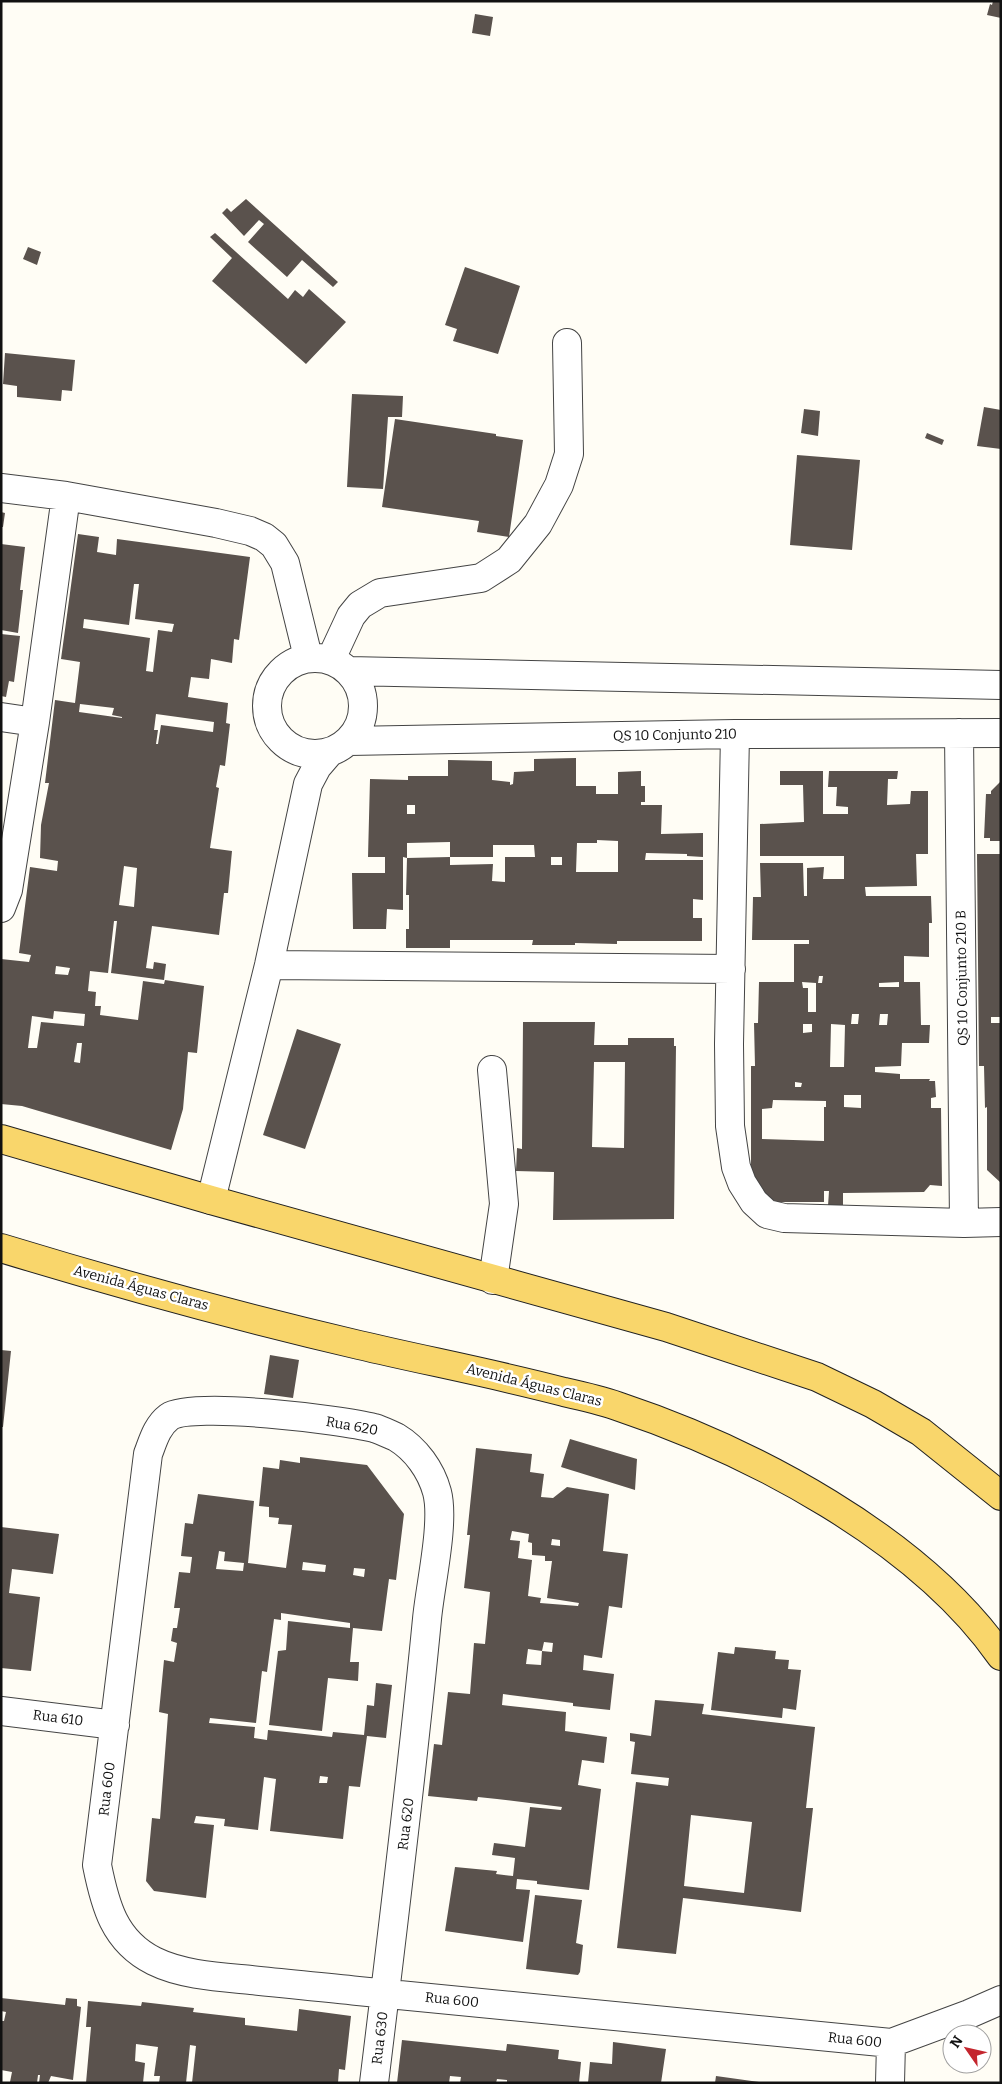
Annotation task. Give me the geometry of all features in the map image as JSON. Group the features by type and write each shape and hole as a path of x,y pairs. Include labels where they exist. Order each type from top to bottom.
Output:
{"main road":[{"path":"1,1139 493,1280 666,1327 817,1377 873,1404 921,1432 1001,1496"},
{"name":"Avenida Águas Claras","path":"1,1248 115,1282 348,1342 508,1377 617,1406 716,1444 802,1488 876,1534 950,1596 1001,1656"}],"street":[{"path":"329,662 352,616 360,605 380,593 481,578 509,560 538,524 559,485 569,454 567,342"},
{"path":"1,488 66,496 216,523 250,531 264,537 274,545 284,563 329,662 360,686 364,706 360,725 317,767 308,784 269,966 211,1200"},
{"path":"1,908 8,890 35,722 66,496"},
{"path":"300,821 295,781 285,744 271,726 266,704 272,682 287,666 329,662 1001,685"},
{"path":"1,717 35,722"},
{"name":"QS 10 Conjunto 210 B","path":"959,733 964,1223"},
{"name":"QS 10 Conjunto 210","path":"339,747 734,734 1001,733"},
{"path":"734,734 729,1044 730,1126 736,1166 742,1183 754,1202 767,1214 784,1218 964,1223 1001,1222"},
{"path":"285,744 305,754 339,747"},
{"path":"269,966 731,969"},
{"path":"492,1070 504,1204 493,1280"},
{"name":"Rua 620","path":"115,1725 148,1454 154,1437 170,1416 183,1412 202,1410 255,1413 350,1424 377,1428 409,1446 431,1475 438,1496 438,1532 428,1604 412,1774 385,1994"},
{"name":"Rua 610","path":"1,1711 115,1725"},
{"name":"Rua 600","path":"115,1725 97,1865 103,1897 116,1928 135,1948 154,1961 193,1972 222,1977 891,2043 1001,2000"},
{"name":"Rua 630","path":"374,2083 385,1994"},
{"path":"890,2083 891,2043"}],"building":[{"path":"993,1 1001,1 1001,18 987,15 990,4 992,5"},
{"path":"475,14 493,17 490,36 472,33"},
{"path":"246,199 338,282 333,287 302,260 287,277 248,242 264,224 259,220 244,236 222,213 227,208 231,212"},
{"path":"215,233 288,299 295,290 303,297 309,289 346,322 306,364 212,281 232,258 210,237"},
{"path":"28,247 41,252 37,265 23,259"},
{"path":"465,267 520,286 498,354 453,341 457,329 445,325"},
{"path":"5,353 75,360 72,391 62,390 61,401 17,397 17,386 3,384"},
{"path":"352,394 403,396 402,417 388,417 383,489 347,487"},
{"path":"984,407 1001,410 1001,449 977,446"},
{"path":"804,409 820,411 818,436 801,433"},
{"path":"395,419 496,434 496,436 523,440 509,537 477,532 479,521 382,507"},
{"path":"927,433 944,440 942,445 925,438"},
{"path":"797,455 860,460 852,550 790,545"},
{"path":"1,512 5,513 3,527 1,527"},
{"path":"78,534 99,537 97,552 116,555 117,539 250,557 239,640 234,639 232,663 211,659 209,679 191,677 188,697 228,703 226,723 230,724 225,766 220,765 216,787 219,788 210,848 232,851 228,893 224,893 219,935 152,926 146,968 153,969 154,962 166,964 164,980 111,973 117,921 114,921 108,973 90,971 88,991 96,992 95,1006 101,1006 100,1015 138,1020 143,981 164,984 165,980 204,986 197,1053 188,1052 183,1109 171,1150 22,1106 1,1104 1,959 29,962 31,955 19,953 30,867 57,871 58,861 40,858 41,825 49,783 45,783 55,700 75,703 80,662 61,659","holes":["134,584 139,584 135,619 174,624 172,632 158,630 153,672 146,671 150,638 83,628 84,619 129,625","80,704 114,708 112,715 122,718 79,712","156,714 214,722 213,732 161,725 158,744 156,744 158,730 154,730","124,866 137,868 134,907 119,905","56,966 70,968 68,975 55,974","54,1011 85,1014 84,1026 41,1022 37,1048 28,1048 32,1016 53,1019","77,1043 82,1043 80,1063 74,1062"]},
{"path":"1,544 25,547 18,633 1,630"},
{"path":"1,634 20,636 14,682 9,681 6,697 1,696"},
{"path":"576,758 576,786 596,786 596,794 618,794 618,772 641,771 641,786 645,786 645,802 641,802 641,805 662,805 661,834 703,833 703,857 687,856 687,854 646,853 645,860 703,860 703,900 693,899 693,918 702,918 702,941 617,941 617,944 532,945 533,940 450,940 450,948 406,948 406,929 409,929 409,895 406,895 407,858 403,857 403,910 387,909 386,929 353,929 352,873 385,873 385,857 368,857 370,779 408,780 408,776 448,776 448,760 492,761 492,780 510,782 510,785 513,784 514,772 534,771 534,759","holes":["407,805 415,805 415,814 407,814","597,840 618,841 618,872 576,872 577,843 597,843","450,842 450,857 407,858 407,843","493,845 534,845 535,857 505,857 505,882 492,881 493,864 450,865 450,857 493,857","551,857 562,857 562,865 551,865"]},
{"path":"780,771 823,771 823,814 848,814 848,807 836,806 837,787 828,787 829,771 898,771 897,779 888,779 887,805 910,804 911,791 928,791 928,854 916,854 917,886 865,887 866,896 931,896 932,923 929,923 929,957 904,956 904,982 920,982 921,1025 930,1025 929,1043 902,1043 901,1066 875,1067 875,1072 900,1074 900,1079 930,1079 929,1081 935,1081 936,1097 931,1098 931,1108 941,1108 942,1186 930,1185 924,1192 843,1193 843,1206 828,1206 829,1191 824,1191 824,1202 776,1202 764,1194 751,1171 751,1066 755,1066 754,1023 758,1023 759,982 794,982 794,944 809,944 809,940 752,940 753,897 761,897 760,863 803,863 804,896 807,896 807,868 824,867 823,879 844,879 844,856 760,856 760,824 804,822 803,785 780,785","holes":["819,976 823,976 822,983 818,983","802,982 816,983 816,1012 808,1012 808,988 803,988","899,982 899,987 879,987 879,983","852,1014 859,1014 858,1024 851,1024","880,1014 888,1014 887,1025 879,1025","803,1024 812,1024 812,1032 803,1033","831,1024 845,1025 844,1067 830,1067","795,1082 802,1083 801,1087 795,1087","844,1095 861,1095 861,1108 844,1107","773,1100 826,1101 826,1107 824,1107 824,1141 762,1139 762,1109 772,1108"]},
{"path":"1001,781 1001,841 990,841 990,838 984,838 986,794 991,794 991,791"},
{"path":"977,854 1001,854 1001,1017 991,1017 991,1023 1001,1023 1001,1183 987,1170 987,1107 985,1108 984,1066 979,1066"},
{"path":"523,1022 595,1022 594,1045 628,1045 628,1038 674,1038 674,1046 676,1046 674,1219 553,1220 554,1172 516,1171 517,1148 522,1149","holes":["594,1062 625,1062 624,1148 592,1147"]},
{"path":"297,1029 341,1044 305,1149 263,1135"},
{"path":"1,1350 11,1351 3,1427 1,1427"},
{"path":"270,1355 299,1360 293,1398 264,1394"},
{"path":"570,1439 637,1459 635,1490 561,1467"},
{"path":"476,1448 532,1454 530,1472 544,1474 541,1497 553,1498 567,1487 609,1494 603,1551 628,1554 622,1608 609,1606 602,1658 584,1655 583,1670 614,1674 610,1710 573,1706 573,1703 503,1694 502,1705 566,1712 565,1731 607,1737 604,1763 582,1760 578,1785 601,1789 589,1890 537,1884 537,1881 517,1879 516,1889 530,1890 523,1942 445,1931 455,1867 497,1871 496,1874 513,1876 515,1858 492,1855 494,1843 525,1847 530,1807 561,1810 562,1807 478,1797 477,1801 428,1796 434,1744 442,1745 448,1692 470,1694 474,1643 485,1644 490,1592 464,1588 470,1535 467,1535","holes":["512,1531 529,1534 528,1542 532,1543 532,1555 545,1556 545,1561 552,1561 547,1598 579,1603 578,1606 540,1603 541,1598 528,1596 532,1560 518,1558 520,1541 510,1540","552,1539 560,1540 560,1546 551,1545","544,1642 553,1643 552,1652 542,1651","528,1649 542,1651 541,1665 526,1664"]},
{"path":"300,1457 367,1465 404,1514 396,1580 389,1579 382,1631 353,1628 350,1662 359,1662 358,1681 328,1678 322,1731 269,1725 278,1651 286,1650 288,1621 350,1628 350,1623 281,1613 281,1620 274,1619 267,1672 262,1671 256,1723 210,1718 209,1723 255,1727 254,1738 267,1740 268,1730 332,1737 333,1732 364,1735 367,1705 374,1706 376,1683 392,1685 386,1738 367,1736 360,1787 349,1786 343,1839 270,1831 276,1779 264,1777 258,1830 224,1826 225,1819 196,1816 194,1823 214,1825 206,1898 154,1891 146,1881 152,1818 160,1819 168,1714 159,1712 164,1660 174,1662 177,1643 171,1641 173,1628 177,1628 180,1608 174,1608 179,1572 190,1573 192,1557 181,1556 185,1523 193,1524 198,1494 254,1501 248,1563 286,1568 292,1525 278,1524 279,1518 269,1517 269,1507 259,1506 263,1467 279,1469 280,1460 300,1463","holes":["219,1551 225,1552 224,1561 244,1563 243,1571 216,1569","303,1562 326,1565 325,1572 302,1570","354,1568 365,1569 364,1577 353,1575","320,1776 328,1777 327,1783 319,1783"]},
{"path":"1,1527 59,1534 53,1574 12,1569 9,1593 40,1597 31,1671 1,1668"},
{"path":"735,1647 776,1651 775,1659 789,1660 788,1669 801,1670 796,1710 783,1708 782,1718 711,1710 718,1652 734,1654"},
{"path":"655,1700 704,1704 702,1714 815,1727 806,1808 813,1808 801,1912 683,1898 676,1954 617,1948 636,1782 668,1786 669,1778 631,1774 635,1742 630,1741 630,1733 651,1736","holes":["691,1815 752,1822 744,1893 684,1886"]},
{"path":"535,1895 582,1900 576,1943 583,1945 578,1975 526,1969"},
{"path":"1,1998 65,2005 66,1998 77,1999 77,2006 81,2007 73,2080 51,2076 48,2083 39,2083 40,2075 38,2075 37,2083 10,2082 12,2072 1,2070 1,2021 4,2021 6,2012 1,2011"},
{"path":"88,2001 141,2006 142,2002 194,2008 193,2012 245,2018 245,2025 297,2031 299,2009 351,2016 345,2070 339,2069 338,2083 192,2083 196,2046 190,2045 186,2083 159,2083 160,2076 154,2076 158,2047 136,2044 135,2061 145,2063 143,2083 86,2083 91,2027 86,2027"},
{"path":"402,2040 506,2051 507,2044 559,2050 558,2059 581,2062 579,2083 507,2083 507,2080 497,2079 496,2083 460,2083 461,2077 450,2076 449,2083 397,2083"},
{"path":"613,2042 666,2049 661,2083 588,2083 590,2062 612,2064"},
{"path":"716,2076 759,2082 759,2083 715,2083"}]}
